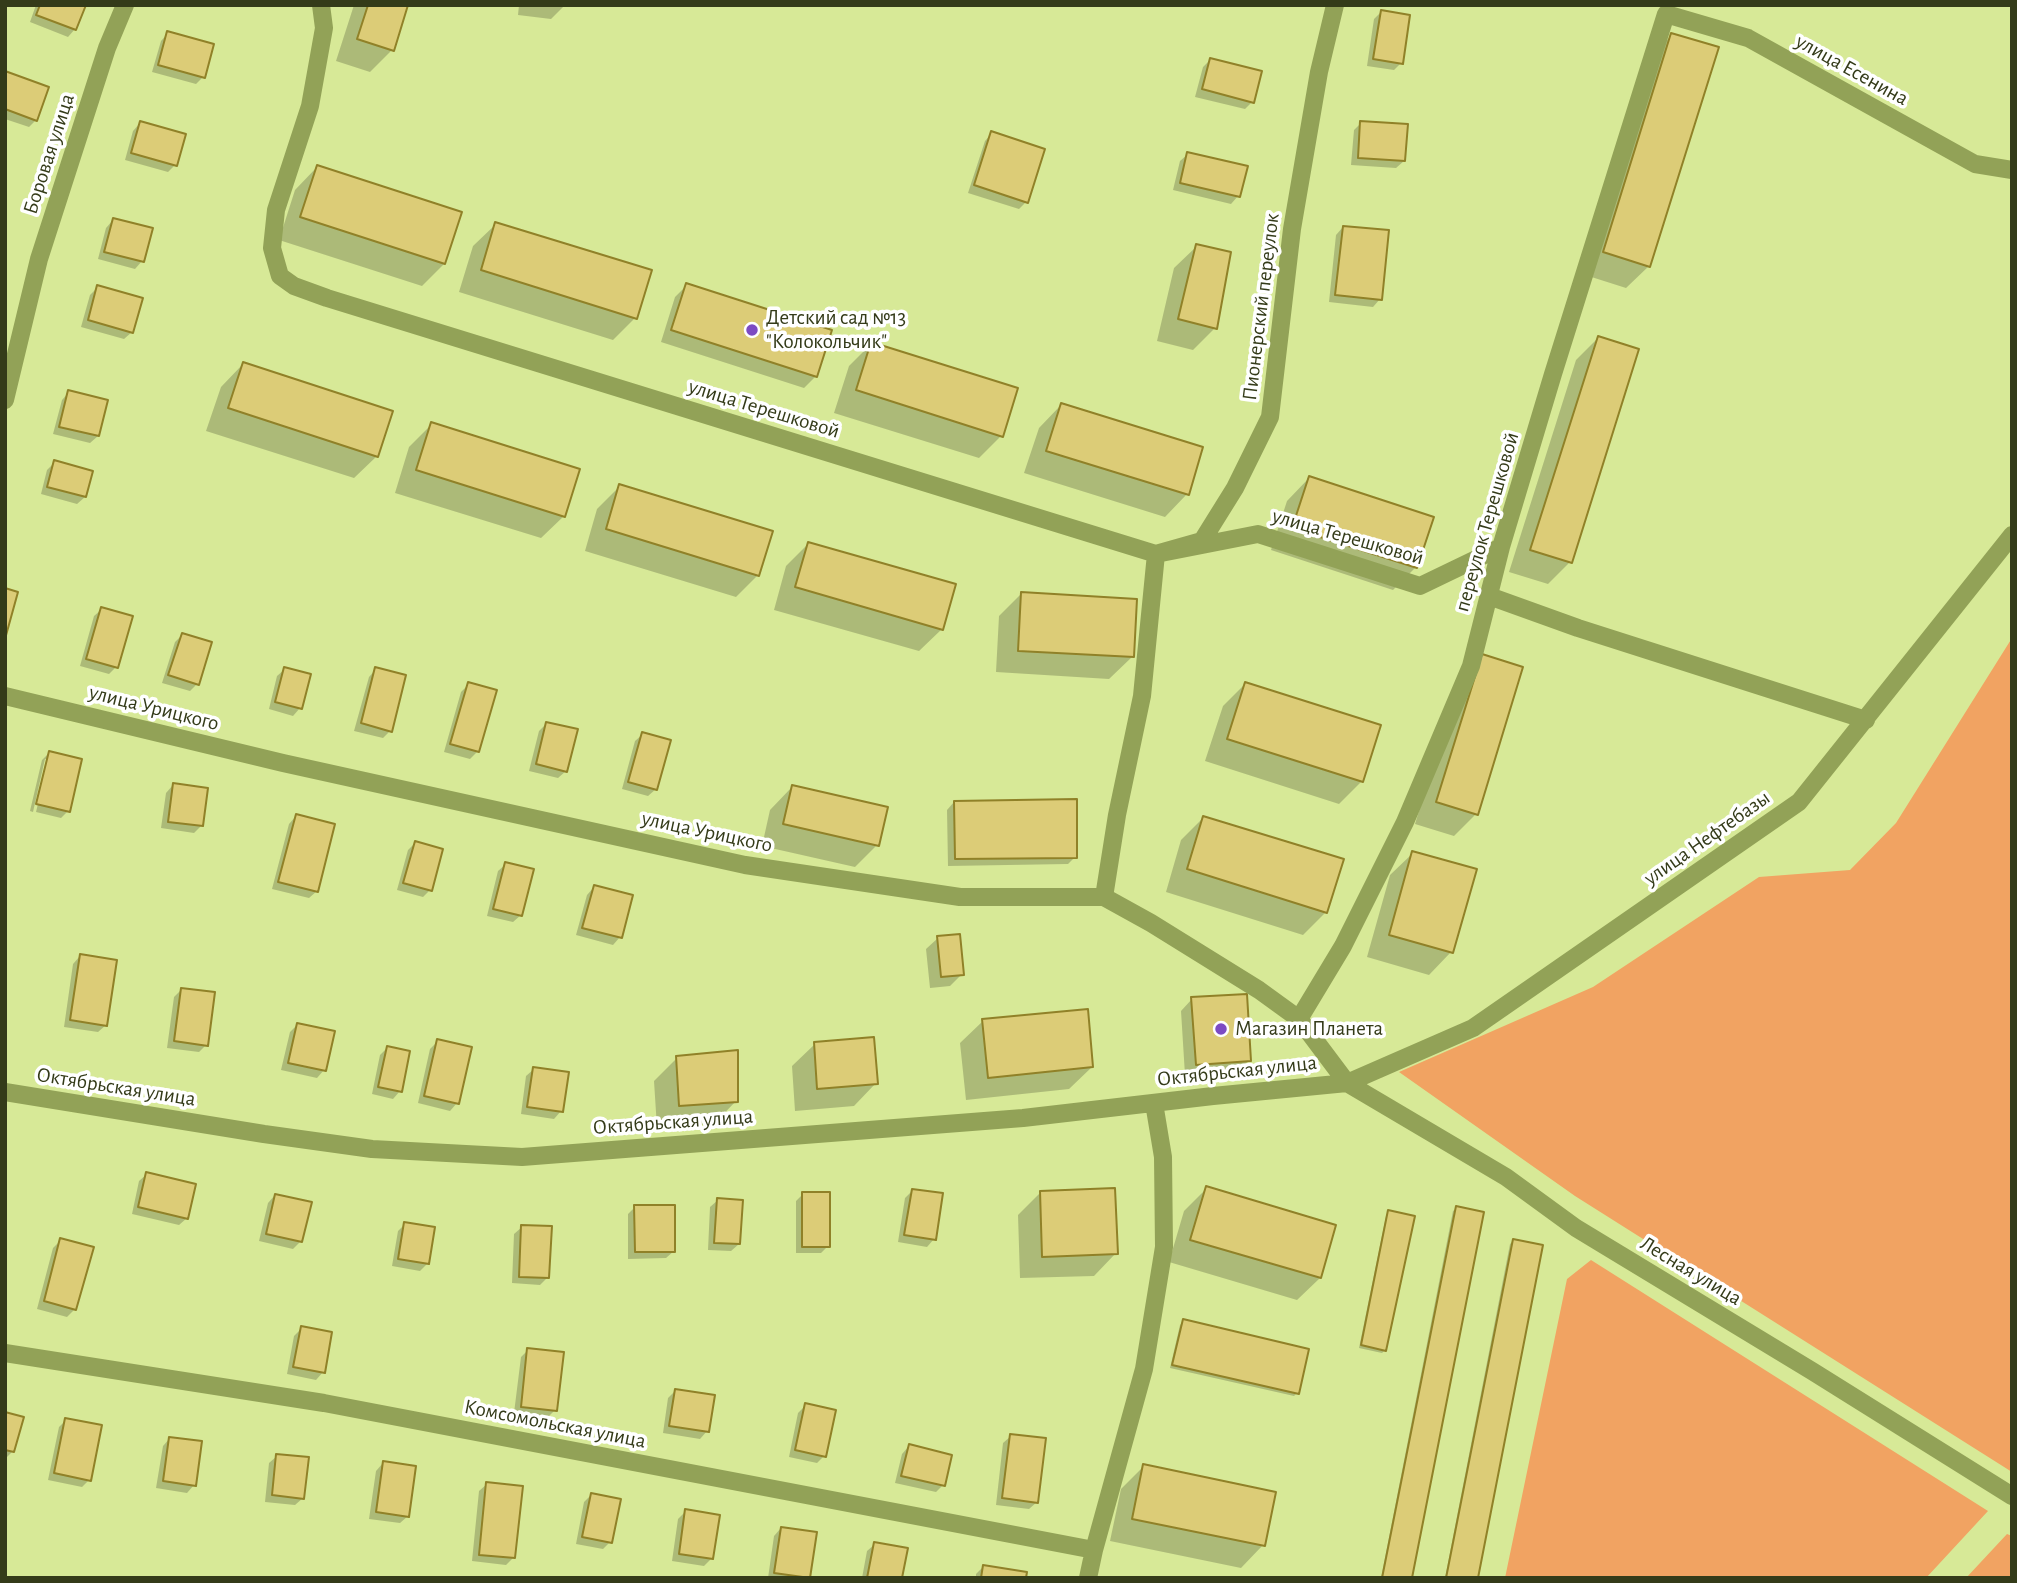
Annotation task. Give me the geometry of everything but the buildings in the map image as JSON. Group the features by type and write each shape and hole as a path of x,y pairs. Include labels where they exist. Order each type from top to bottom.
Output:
{"street":[{"name":"Боровая улица","path":"5,400 39,259 107,48 125,5"},
{"name":"улица Терешковой","path":"321,5 324,28 310,106 276,210 272,248 280,276 294,286 1156,554 1258,534 1420,586 1501,547"},
{"name":"Пионерский переулок","path":"1156,554 1202,541 1235,488 1270,417 1292,229 1319,72 1335,5"},
{"name":"улица Есенина","path":"1666,14 1748,38 1975,164 2012,170"},
{"name":"переулок Терешковой","path":"1299,1019 1343,946 1405,822 1471,666 1501,547 1666,14"},
{"name":"улица Нефтебазы","path":"1347,1083 1473,1028 1799,802 2012,535"},
{"path":"1104,897 1117,815 1142,696 1156,554"},
{"path":"1489,596 1578,628 1866,720"},
{"name":"улица Урицкого","path":"5,696 283,763 745,865 960,897 1104,897 1162,929 1259,990 1299,1019 1347,1083"},
{"name":"Октябрьская улица","path":"5,1092 372,1149 522,1157 1023,1118 1347,1083"},
{"name":"Лесная улица","path":"1347,1083 1506,1177 1576,1227 2012,1496"},
{"path":"1088,1578 1144,1369 1164,1247 1163,1157 1154,1102"},
{"name":"Комсомольская улица","path":"5,1353 324,1403 1094,1550"}],"shaded area":[{"path":"2012,638 2012,1472 1575,1196 1399,1072 1593,987 1759,877 1850,870 1896,823"},
{"path":"1591,1260 1988,1511 1926,1578 1505,1578 1567,1279"},
{"path":"2007,1534 2012,1536 2012,1578 1966,1578"}],"place":[{"name":"Детский сад №13 \"Колокольчик\"","path":"752,330"},
{"name":"Магазин Планета","path":"1221,1029"}]}
